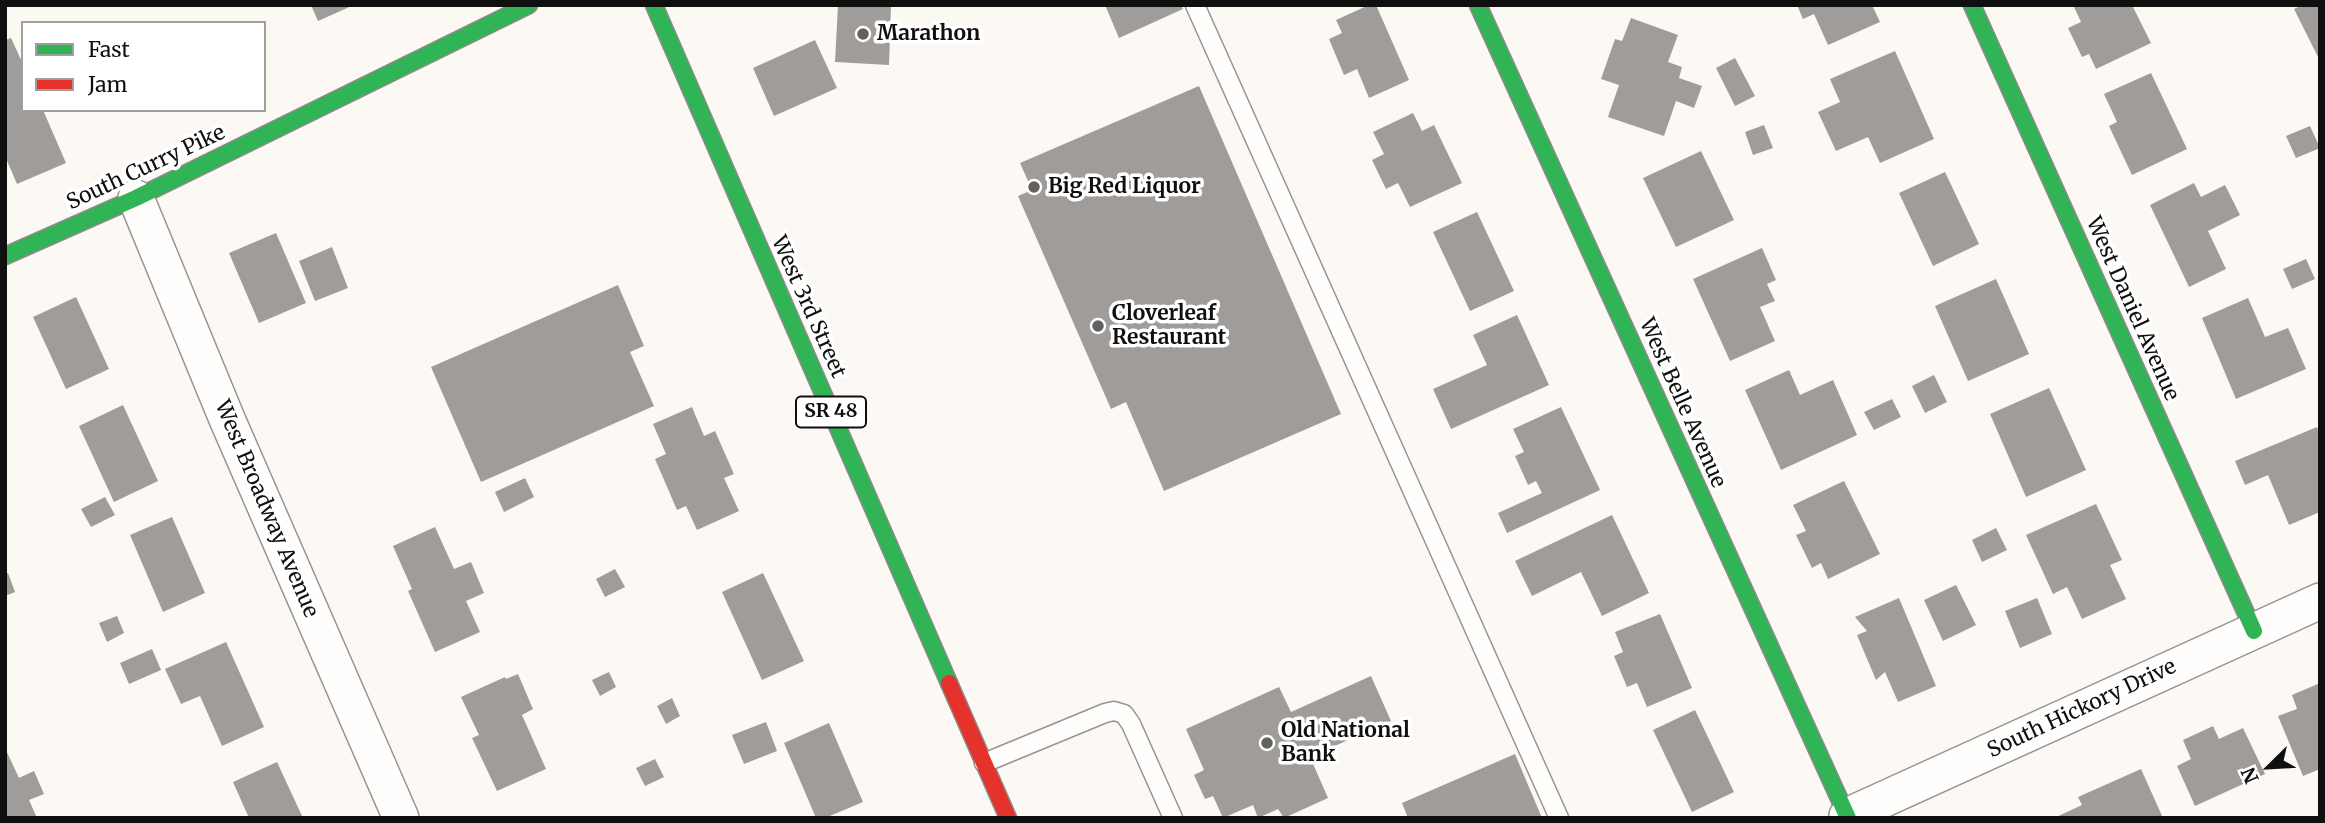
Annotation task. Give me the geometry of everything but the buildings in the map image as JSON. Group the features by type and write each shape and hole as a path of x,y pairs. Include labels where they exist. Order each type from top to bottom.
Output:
{"street":[{"name":"South Curry Pike","path":"5,256 136,198 529,5"},
{"name":"West 3rd Street","path":"653,5 1008,818"},
{"name":"West Belle Avenue","path":"1478,5 1846,817"},
{"name":"West Daniel Avenue","path":"1972,5 2254,631"},
{"name":"West Broadway Avenue","path":"136,198 227,419 401,818"},
{"name":"South Hickory Drive","path":"1846,817 2320,601"}],"lane":[{"path":"1195,5 1559,818"},
{"path":"984,764 1114,711 1124,714 1131,724 1173,818"}],"traffic: fast":[{"path":"5,256 136,198 529,5"},
{"path":"654,5 949,683"},
{"path":"1478,5 1848,818"},
{"path":"1972,5 2254,631"}],"traffic: jam":[{"path":"949,683 1008,818"}],"place":[{"name":"Marathon","path":"863,34"},
{"name":"Big Red Liquor","path":"1034,187"},
{"name":"Cloverleaf Restaurant","path":"1098,326"},
{"name":"Old National Bank","path":"1267,743"}]}
